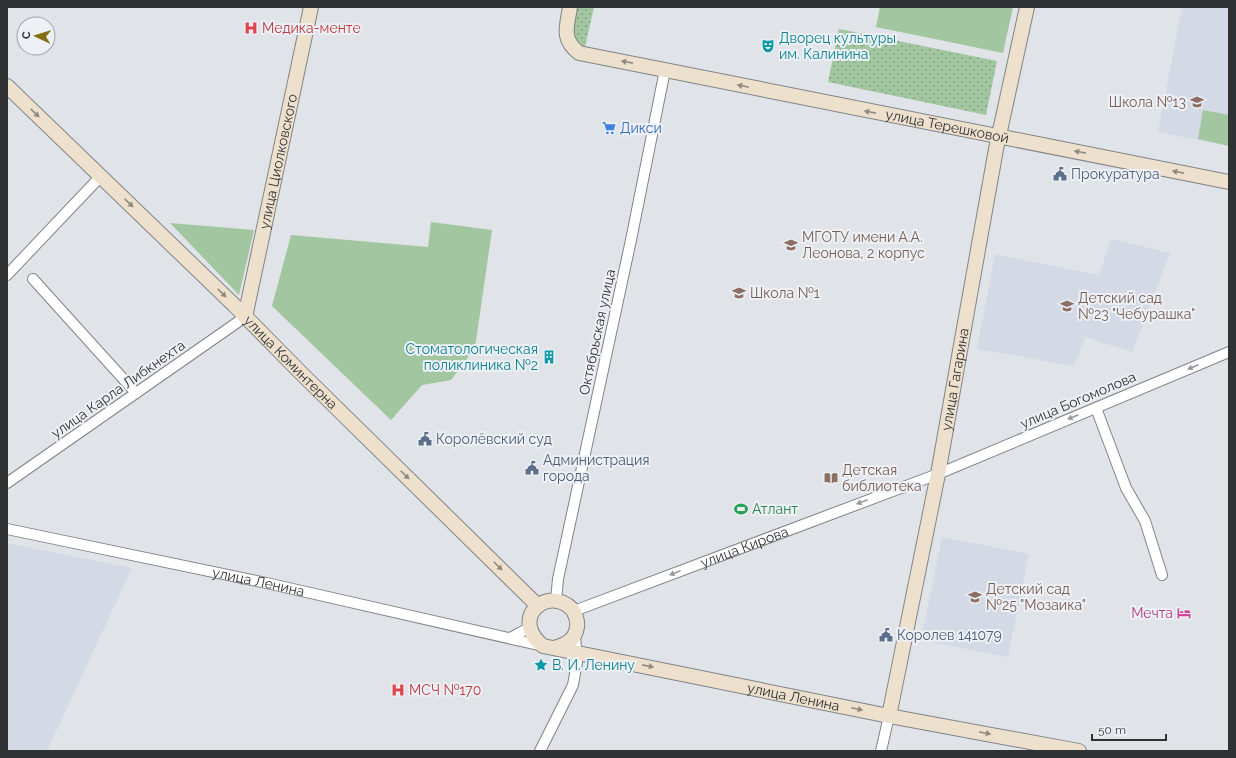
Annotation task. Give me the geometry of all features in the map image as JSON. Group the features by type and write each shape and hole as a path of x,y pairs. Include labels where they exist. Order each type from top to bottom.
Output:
{"main road":[{"name":"улица Циолковского","path":"245,317 312,7"},
{"name":"улица Терешковой","path":"570,7 566,33 570,44 579,53 1229,182"},
{"name":"улица Гагарина","path":"889,716 938,474 999,136 1027,7"},
{"name":"улица Коминтерна","path":"7,86 245,317 538,606"},
{"path":"556,600 566,604 574,611 577,624 575,636 566,645 549,647 534,639 529,628 531,616 538,606 546,601 556,600"},
{"name":"улица Ленина","path":"549,647 889,716 1080,751"}],"street":[{"name":"Октябрьская улица","path":"556,600 558,579 631,240 665,70"},
{"path":"7,275 101,176"},
{"path":"34,280 136,393"},
{"name":"улица Карла Либкнехта","path":"7,483 245,317"},
{"name":"улица Богомолова","path":"938,474 1229,352"},
{"path":"1096,408 1126,488 1145,521 1162,575"},
{"name":"улица Кирова","path":"574,611 938,474"},
{"name":"улица Ленина","path":"7,530 271,584 549,647"},
{"path":"510,638 529,628"},
{"path":"540,751 573,685 576,673 577,652 575,636"},
{"name":"улица Гагарина","path":"881,751 889,716"}],"shaded area":[{"name":"Школа №13","path":"1182,7 1229,7 1229,146 1158,132"},
{"name":"Детский сад №23 \"Чебурашка\"","path":"1111,239 1170,253 1132,352 1085,337 1074,366 977,349 995,254 1099,275"},
{"name":"Детский сад №25 \"Мозаика\"","path":"942,537 1029,554 1008,657 921,640"},
{"path":"7,543 132,568 47,751 7,751"}],"green space":[{"path":"574,7 594,7 585,47 577,44 571,38"},
{"path":"880,7 1013,7 1003,53 876,27"},
{"path":"839,29 997,61 986,115 828,82"},
{"path":"1203,110 1229,115 1229,146 1198,139"},
{"path":"431,222 492,230 475,348 451,380 422,385 391,420 272,306 291,235 428,247"},
{"path":"170,223 254,230 239,295"}],"place":[{"name":"Медика-менте","path":"251,28"},
{"name":"Дворец культуры им. Калинина","path":"768,46"},
{"name":"Школа №13","path":"1197,102"},
{"name":"Дикси","path":"609,128"},
{"name":"Прокуратура","path":"1060,174"},
{"name":"МГОТУ имени А.А. Леонова, 2 корпус","path":"791,245"},
{"name":"Школа №1","path":"739,293"},
{"name":"Детский сад №23 \"Чебурашка\"","path":"1067,306"},
{"name":"Стоматологическая поликлиника №2","path":"549,357"},
{"name":"Королёвский суд","path":"425,439"},
{"name":"Администрация города","path":"532,468"},
{"name":"Детская библиотека","path":"831,478"},
{"name":"Атлант","path":"741,509"},
{"name":"Детский сад №25 \"Мозаика\"","path":"975,597"},
{"name":"Мечта","path":"1184,613"},
{"name":"Королев 141079","path":"886,635"},
{"name":"В. И. Ленину","path":"541,665"},
{"name":"МСЧ №170","path":"398,690"}]}
